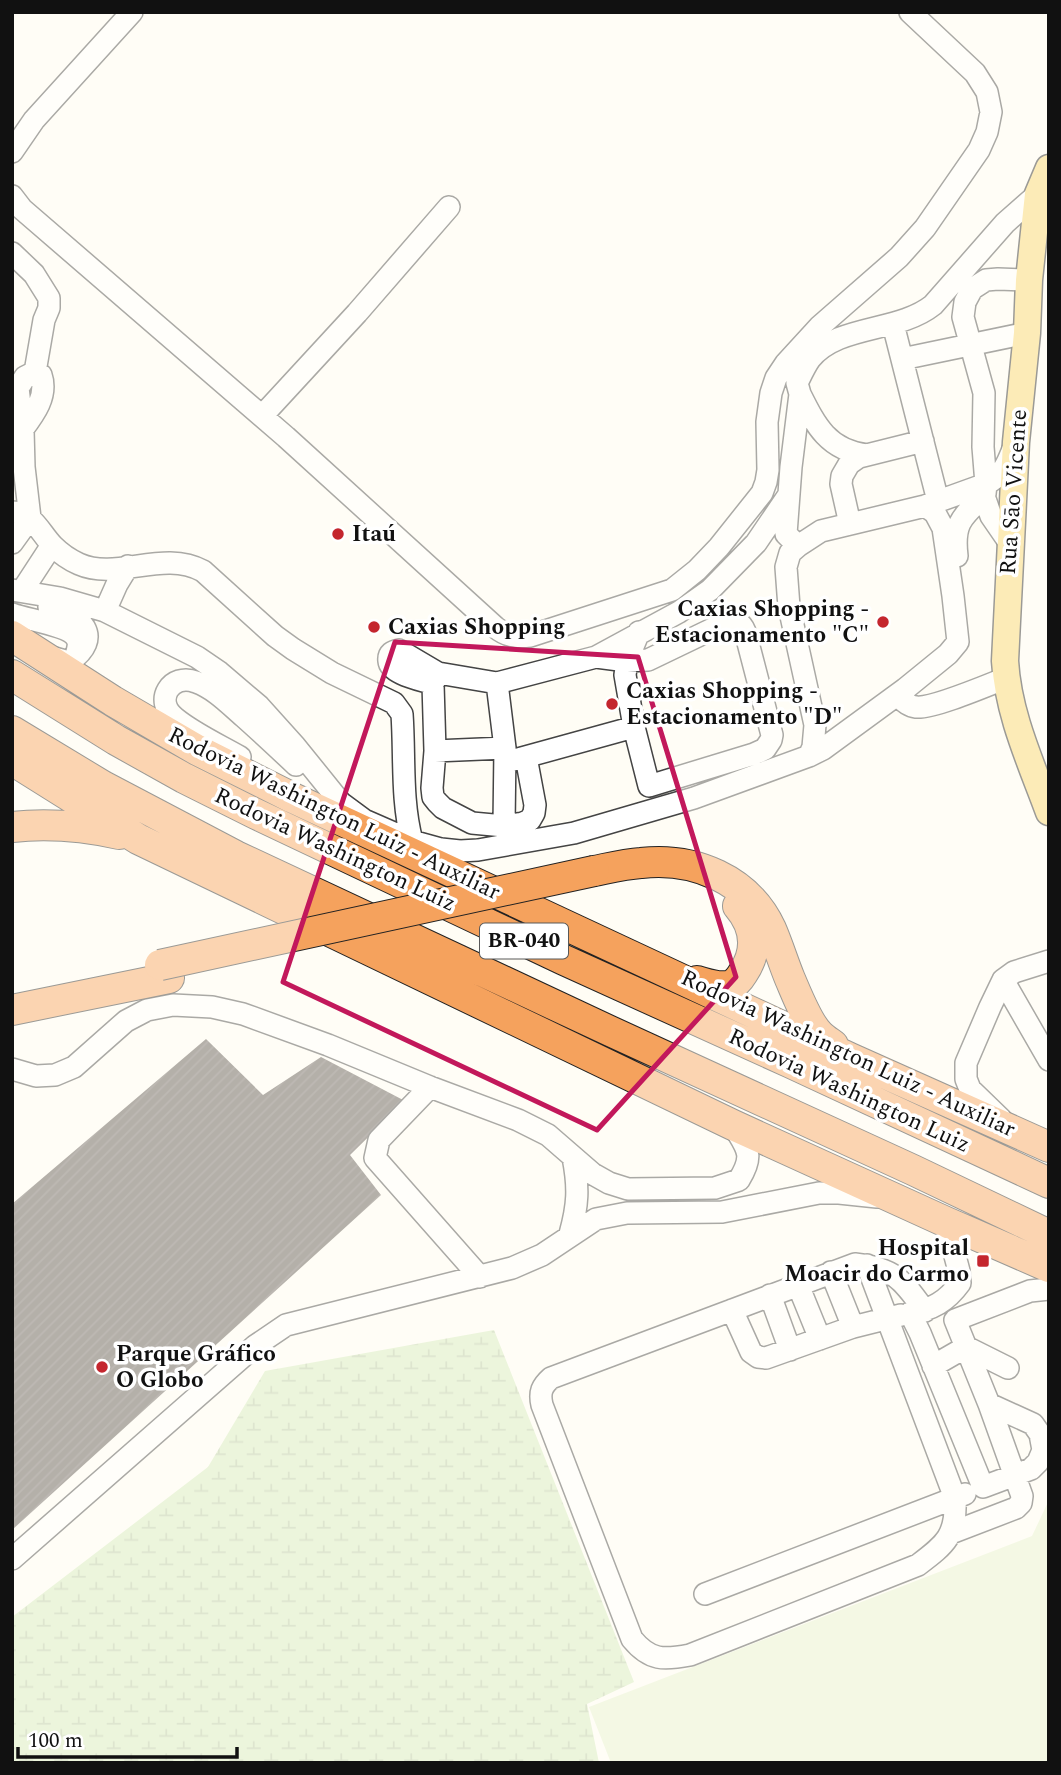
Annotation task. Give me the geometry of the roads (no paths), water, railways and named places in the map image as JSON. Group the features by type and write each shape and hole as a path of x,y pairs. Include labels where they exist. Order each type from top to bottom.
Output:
{"highway":[{"name":"Rodovia Washington Luiz - Auxiliar","path":"19,649 197,750 293,798 373,829 520,905 1049,1147"},
{"name":"Rodovia Washington Luiz","path":"12,675 116,740 256,814 564,960 1049,1183"},
{"name":"Rodovia Washington Luiz","path":"12,731 103,786 236,856 1049,1235"},
{"path":"12,760 138,839 733,1125 1049,1267"},
{"path":"12,827 61,824 138,839"},
{"path":"12,1010 165,971 642,863 678,863 709,871 729,880 744,891 770,927 801,1005 818,1034 850,1058"},
{"path":"597,875 664,873 686,876 710,885 731,899 744,914 752,929 754,945 750,963 739,979 730,985 718,987 676,975"},
{"path":"12,996 165,971"},
{"path":"899,1200 982,1218 1049,1241"}],"main road":[{"name":"Rua Sāo Vicente","path":"1049,168 1038,194 1029,280 1027,333 1016,442 1005,661 1015,721 1049,812"}],"street":[{"path":"12,152 34,120 132,12"},
{"path":"12,196 22,209 262,416 503,633 530,636 672,590 697,570 719,547 762,493 766,482 766,422 776,378 819,327 899,257 925,228 979,150 987,132 991,112 987,92 975,73 909,12"},
{"path":"867,455 849,451 830,440 816,424 797,383 810,359 845,336 915,317 933,305 1005,223 1038,194 1049,222"},
{"path":"262,416 357,313 449,207"},
{"path":"12,253 34,274 50,298 35,372"},
{"path":"1011,545 991,516 985,490 984,393 963,317 965,302 972,289 986,280 1029,280"},
{"path":"893,324 923,441 934,513 943,528 953,561"},
{"path":"902,359 1027,333"},
{"path":"12,542 21,515 24,467 18,437 15,386 35,372"},
{"path":"18,437 41,400 44,388 41,375 35,372"},
{"path":"800,394 788,496 791,544 786,567 789,607 815,725 815,739 809,756"},
{"path":"850,524 841,484 846,468 853,460 923,441"},
{"path":"373,829 208,687 185,679 176,681 167,691 164,701 167,710 175,718 373,829 441,849 478,850 574,833 694,798 823,749 948,654 960,634 953,596 957,529 985,490 1006,469 1016,442"},
{"path":"760,537 791,544 821,531 985,490"},
{"path":"526,757 535,805 530,820 504,826 472,823 443,808 433,797 432,788 435,678 497,683 596,657 679,612 710,590 756,543 788,496"},
{"path":"21,515 68,558 86,567 96,569 166,562 192,565 203,571 275,636 304,657 394,703 402,714 405,800 412,841"},
{"path":"15,597 52,545"},
{"path":"105,611 128,566"},
{"path":"12,570 34,573"},
{"path":"15,597 60,598 105,611 197,657 259,706 331,794"},
{"path":"15,597 74,616 81,621 88,638 80,652 69,662 19,649"},
{"path":"12,614 62,628 75,635 80,652"},
{"path":"727,622 739,623 744,628 772,734 765,749 649,786 634,727 625,675 638,660 727,622"},
{"path":"638,660 639,632"},
{"path":"596,657 638,660"},
{"path":"897,695 911,706 924,707 1006,678"},
{"path":"497,683 505,755 504,826"},
{"path":"815,725 841,735"},
{"path":"435,751 526,757 634,727"},
{"path":"373,829 381,816 405,800"},
{"path":"1012,1129 970,1089 966,1079 966,1063 1003,980 1014,972 1049,961"},
{"path":"1003,980 1049,1060"},
{"path":"12,1069 36,1076 55,1075 74,1067 126,1021 147,1010 173,1005 212,1007 243,1014 328,1045 518,1120 548,1135 593,1174 628,1189 715,1188 739,1180 747,1167 748,1152 733,1125"},
{"path":"430,1087 379,1140 375,1158 480,1277"},
{"path":"570,1234 577,1210 578,1180 573,1157"},
{"path":"715,1188 722,1212"},
{"path":"12,1559 255,1346 286,1325 512,1268 542,1255 596,1219 626,1213 722,1212 819,1193 899,1200"},
{"path":"732,1310 751,1352 766,1358 853,1327 918,1312 951,1296 960,1283 946,1222"},
{"path":"867,1265 955,1497 956,1516 951,1533 939,1549 918,1565 690,1655 660,1658 650,1655 632,1639 539,1396 543,1385 551,1378 831,1272 855,1264 867,1265 902,1280 918,1312 920,1333 983,1487"},
{"path":"831,1272 853,1327"},
{"path":"960,1283 999,1303"},
{"path":"798,1285 820,1339"},
{"path":"896,1342 1030,1291 1049,1289"},
{"path":"770,1295 790,1350"},
{"path":"951,1533 1016,1508 1021,1503 1022,1496 955,1320"},
{"path":"933,1366 966,1347"},
{"path":"966,1347 1008,1368"},
{"path":"705,1594 1031,1469 1038,1462 1043,1450 1040,1434 1033,1424 989,1404"}],"place":[{"name":"Itaú","path":"338,534"},
{"name":"Caxias Shopping - Estacionamento \"C\"","path":"883,622"},
{"name":"Caxias Shopping","path":"374,627"},
{"name":"Caxias Shopping - Estacionamento \"D\"","path":"612,704"},
{"name":"Hospital Moacir do Carmo","path":"983,1261"},
{"name":"Parque Gráfico O Globo","path":"102,1367"}]}
